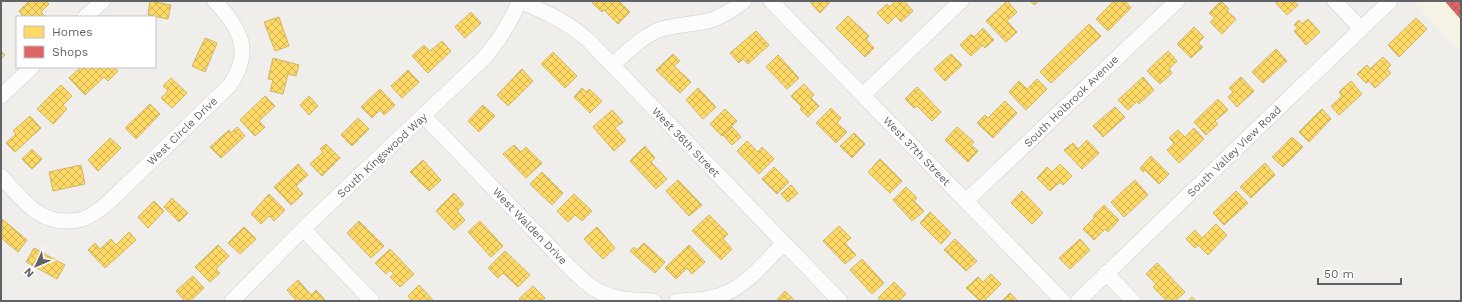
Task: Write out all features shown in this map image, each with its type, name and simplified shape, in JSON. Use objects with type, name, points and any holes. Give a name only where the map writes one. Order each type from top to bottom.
[{"type":"street","points":[[87,16],[102,1]]},
{"type":"street","name":"West Circle Drive","points":[[1,176],[30,208],[44,217],[54,220],[75,221],[85,218],[99,210],[229,86],[237,76],[241,63],[241,41],[236,26],[215,1]]},
{"type":"street","name":"West 36th Street","points":[[520,1],[562,20],[577,30],[840,301]]},
{"type":"street","name":"South Kingswood Way","points":[[232,301],[303,229],[424,116],[494,48],[504,33],[520,1]]},
{"type":"street","points":[[612,65],[658,30],[684,23],[711,20],[733,9],[744,1]]},
{"type":"street","name":"West 37th Street","points":[[771,1],[1063,301]]},
{"type":"street","points":[[863,95],[961,1]]},
{"type":"street","name":"South Holbrook Avenue","points":[[966,201],[1177,1]]},
{"type":"street","points":[[1334,1],[1361,29]]},
{"type":"street","name":"South Valley View Road","points":[[1078,301],[1390,1]]},
{"type":"street","points":[[1,96],[31,68]]},
{"type":"street","name":"West Walden Drive","points":[[424,116],[568,266],[589,285],[600,293],[614,297],[631,300],[654,301]]},
{"type":"street","points":[[303,229],[372,301]]},
{"type":"street","points":[[678,301],[702,300],[727,293],[749,278],[784,243]]},
{"type":"street","points":[[1106,274],[1133,301]]},
{"type":"shaded area","points":[[1413,1],[1461,1],[1461,51],[1459,50]]},
{"type":"building: Homes","points":[[29,1],[46,1],[49,4],[41,12],[44,16],[23,16],[19,11]]},
{"type":"building: Homes","points":[[150,1],[171,5],[168,19],[148,15]]},
{"type":"building: Homes","points":[[594,1],[619,1],[630,12],[618,24],[604,10],[602,12],[592,3]]},
{"type":"building: Homes","points":[[809,1],[831,1],[820,13]]},
{"type":"building: Homes","points":[[895,1],[904,1],[913,11],[901,22],[896,16],[888,24],[877,13],[887,4],[890,7]]},
{"type":"building: Homes","points":[[1007,1],[1017,12],[1007,21],[1017,32],[1006,42],[986,21]]},
{"type":"building: Homes","points":[[1030,1],[1039,1],[1034,5]]},
{"type":"building: Homes","points":[[1114,1],[1125,1],[1131,8],[1108,31],[1096,19]]},
{"type":"building: Homes","points":[[1221,1],[1229,9],[1227,11],[1236,19],[1222,34],[1210,22],[1215,18],[1209,13]]},
{"type":"building: Homes","points":[[1274,1],[1294,1],[1298,5],[1287,15]]},
{"type":"building: Homes","points":[[471,12],[481,23],[465,38],[455,27]]},
{"type":"building: Homes","points":[[848,16],[869,36],[866,39],[874,48],[865,57],[836,28]]},
{"type":"building: Homes","points":[[279,17],[289,46],[275,51],[264,22]]},
{"type":"building: Homes","points":[[1416,18],[1427,29],[1399,57],[1388,45]]},
{"type":"building: Homes","points":[[1308,19],[1320,32],[1306,45],[1294,31],[1298,28],[1294,25],[1299,20],[1302,24]]},
{"type":"building: Homes","points":[[1089,24],[1101,36],[1051,83],[1040,72]]},
{"type":"building: Homes","points":[[1194,27],[1204,37],[1198,43],[1203,47],[1191,58],[1177,44]]},
{"type":"building: Homes","points":[[983,28],[994,40],[985,48],[983,45],[971,56],[960,45],[971,34],[974,37]]},
{"type":"building: Homes","points":[[756,31],[769,45],[748,64],[743,59],[739,63],[730,53]]},
{"type":"building: Homes","points":[[205,38],[217,43],[205,72],[192,66]]},
{"type":"building: Homes","points":[[442,41],[451,51],[428,73],[412,56],[424,45],[430,51]]},
{"type":"building: Homes","points":[[1276,49],[1287,61],[1263,83],[1252,72]]},
{"type":"building: Homes","points":[[1,51],[5,55],[1,59]]},
{"type":"building: Homes","points":[[1168,51],[1177,61],[1169,69],[1172,73],[1160,84],[1147,71]]},
{"type":"building: Homes","points":[[553,52],[577,76],[565,88],[541,64]]},
{"type":"building: Homes","points":[[673,54],[680,61],[674,66],[691,82],[680,93],[656,70]]},
{"type":"building: Homes","points":[[951,54],[962,65],[945,81],[934,69]]},
{"type":"building: Homes","points":[[778,55],[799,78],[787,89],[766,67]]},
{"type":"building: Homes","points":[[1383,57],[1391,65],[1387,69],[1391,73],[1375,88],[1369,81],[1366,83],[1357,74],[1367,65],[1370,69]]},
{"type":"building: Homes","points":[[273,58],[299,65],[296,76],[288,74],[283,94],[270,91],[273,80],[268,79]]},
{"type":"building: Homes","points":[[80,68],[115,68],[118,71],[108,81],[104,77],[85,95],[69,78]]},
{"type":"building: Homes","points":[[522,69],[533,81],[508,106],[497,95]]},
{"type":"building: Homes","points":[[408,70],[419,82],[402,98],[391,86]]},
{"type":"building: Homes","points":[[1143,77],[1154,90],[1139,104],[1137,101],[1128,110],[1118,100]]},
{"type":"building: Homes","points":[[1241,77],[1254,91],[1237,107],[1228,97],[1233,92],[1229,88]]},
{"type":"building: Homes","points":[[171,78],[187,93],[172,108],[161,98],[168,91],[163,86]]},
{"type":"building: Homes","points":[[1037,79],[1047,89],[1026,110],[1009,92],[1019,81],[1027,89]]},
{"type":"building: Homes","points":[[1351,81],[1362,94],[1339,115],[1331,106],[1342,96],[1339,92]]},
{"type":"building: Homes","points":[[804,84],[814,95],[811,98],[819,106],[808,117],[800,109],[802,107],[791,96]]},
{"type":"building: Homes","points":[[61,85],[72,96],[63,105],[67,109],[53,124],[37,109]]},
{"type":"building: Homes","points":[[917,87],[941,112],[932,121],[917,106],[914,108],[905,99]]},
{"type":"building: Homes","points":[[582,88],[586,92],[589,89],[602,101],[590,113],[574,97]]},
{"type":"building: Homes","points":[[698,88],[716,107],[703,119],[686,100]]},
{"type":"building: Homes","points":[[380,89],[395,105],[384,115],[380,110],[372,118],[361,107]]},
{"type":"building: Homes","points":[[265,96],[275,106],[259,121],[265,127],[255,136],[240,120]]},
{"type":"building: Homes","points":[[309,96],[318,106],[309,115],[300,105]]},
{"type":"building: Homes","points":[[1218,99],[1228,110],[1215,121],[1218,124],[1206,135],[1194,122]]},
{"type":"building: Homes","points":[[1005,101],[1017,113],[993,138],[977,123],[985,115],[988,118]]},
{"type":"building: Homes","points":[[150,104],[160,114],[136,139],[125,128]]},
{"type":"building: Homes","points":[[483,105],[495,116],[479,132],[468,121]]},
{"type":"building: Homes","points":[[1115,107],[1125,117],[1103,137],[1093,126]]},
{"type":"building: Homes","points":[[831,108],[841,118],[837,123],[847,132],[836,143],[816,123]]},
{"type":"building: Homes","points":[[725,109],[737,121],[722,136],[710,124]]},
{"type":"building: Homes","points":[[1322,109],[1331,119],[1309,142],[1299,132]]},
{"type":"building: Homes","points":[[612,110],[623,122],[615,128],[626,140],[614,151],[593,127]]},
{"type":"building: Homes","points":[[30,116],[41,128],[15,152],[6,143],[16,134],[13,131]]},
{"type":"building: Homes","points":[[358,118],[369,129],[352,146],[341,135]]},
{"type":"building: Homes","points":[[237,127],[245,136],[221,158],[210,147],[229,130],[231,133]]},
{"type":"building: Homes","points":[[732,127],[741,137],[732,145],[723,135]]},
{"type":"building: Homes","points":[[957,127],[974,142],[971,145],[978,151],[968,162],[945,140]]},
{"type":"building: Homes","points":[[1194,128],[1204,139],[1179,163],[1167,150],[1174,143],[1169,138],[1178,130],[1185,137]]},
{"type":"building: Homes","points":[[854,133],[865,144],[852,158],[840,146]]},
{"type":"building: Homes","points":[[1292,137],[1303,147],[1283,167],[1272,157]]},
{"type":"building: Homes","points":[[110,138],[121,148],[98,171],[88,160]]},
{"type":"building: Homes","points":[[1087,140],[1099,153],[1082,169],[1064,150],[1073,143],[1078,149]]},
{"type":"building: Homes","points":[[747,141],[758,152],[762,147],[774,159],[759,174],[737,151]]},
{"type":"building: Homes","points":[[326,144],[340,158],[322,176],[310,164],[323,152],[320,149]]},
{"type":"building: Homes","points":[[514,145],[521,152],[526,147],[542,163],[526,178],[503,154]]},
{"type":"building: Homes","points":[[645,146],[655,158],[651,162],[667,179],[656,189],[630,161]]},
{"type":"building: Homes","points":[[32,149],[42,159],[32,169],[22,159]]},
{"type":"building: Homes","points":[[1151,156],[1169,174],[1159,184],[1145,170],[1143,172],[1140,168]]},
{"type":"building: Homes","points":[[880,159],[902,181],[890,193],[868,172]]},
{"type":"building: Homes","points":[[423,160],[441,180],[429,191],[410,172]]},
{"type":"building: Homes","points":[[1265,163],[1275,175],[1251,198],[1240,187]]},
{"type":"building: Homes","points":[[298,164],[308,175],[296,186],[303,194],[291,205],[274,187]]},
{"type":"building: Homes","points":[[1060,164],[1072,176],[1063,185],[1060,182],[1050,191],[1037,178],[1047,167],[1052,172]]},
{"type":"building: Homes","points":[[81,165],[85,184],[53,191],[49,172]]},
{"type":"building: Homes","points":[[774,167],[789,182],[777,194],[762,179]]},
{"type":"building: Homes","points":[[542,172],[563,193],[552,205],[530,184]]},
{"type":"building: Homes","points":[[678,180],[702,205],[689,216],[666,191]]},
{"type":"building: Homes","points":[[1135,180],[1148,195],[1124,217],[1111,202]]},
{"type":"building: Homes","points":[[791,185],[798,193],[788,202],[781,194]]},
{"type":"building: Homes","points":[[906,187],[917,198],[914,201],[924,211],[912,221],[893,200]]},
{"type":"building: Homes","points":[[1022,191],[1043,213],[1032,224],[1011,203]]},
{"type":"building: Homes","points":[[1236,191],[1248,203],[1224,225],[1213,213]]},
{"type":"building: Homes","points":[[454,193],[464,204],[457,211],[465,220],[454,230],[436,211]]},
{"type":"building: Homes","points":[[269,194],[285,210],[274,221],[269,216],[261,224],[251,214]]},
{"type":"building: Homes","points":[[574,194],[592,211],[582,221],[575,215],[568,222],[557,211]]},
{"type":"building: Homes","points":[[172,198],[188,213],[179,222],[164,207]]},
{"type":"building: Homes","points":[[154,201],[164,211],[148,228],[138,217]]},
{"type":"building: Homes","points":[[1104,205],[1119,220],[1108,232],[1105,229],[1094,240],[1083,229]]},
{"type":"building: Homes","points":[[930,212],[951,233],[941,244],[920,223]]},
{"type":"building: Homes","points":[[709,215],[728,234],[723,239],[732,249],[721,260],[692,231]]},
{"type":"building: Homes","points":[[2,219],[27,240],[18,252],[1,238]]},
{"type":"building: Homes","points":[[359,221],[384,246],[371,258],[347,233]]},
{"type":"building: Homes","points":[[480,221],[503,246],[491,257],[468,232]]},
{"type":"building: Homes","points":[[1216,224],[1227,235],[1208,255],[1198,245],[1195,248],[1186,239],[1195,230],[1202,238]]},
{"type":"building: Homes","points":[[839,226],[851,238],[845,243],[856,255],[845,264],[823,241]]},
{"type":"building: Homes","points":[[244,227],[256,239],[240,254],[228,243]]},
{"type":"building: Homes","points":[[597,227],[615,248],[603,259],[584,239]]},
{"type":"building: Homes","points":[[129,232],[136,240],[105,268],[88,250],[95,243],[100,249],[111,239],[116,245]]},
{"type":"building: Homes","points":[[955,239],[977,261],[966,271],[944,250]]},
{"type":"building: Homes","points":[[1080,239],[1090,250],[1070,269],[1059,258]]},
{"type":"building: Homes","points":[[644,243],[665,262],[655,273],[630,251],[634,247],[637,250]]},
{"type":"building: Homes","points":[[218,245],[229,256],[216,269],[220,273],[210,282],[195,267]]},
{"type":"building: Homes","points":[[689,245],[705,262],[692,274],[687,268],[676,279],[665,268]]},
{"type":"building: Homes","points":[[34,248],[65,265],[57,279],[26,262]]},
{"type":"building: Homes","points":[[390,249],[414,274],[400,287],[390,277],[394,274],[390,270],[386,274],[375,263]]},
{"type":"building: Homes","points":[[505,251],[530,275],[518,287],[503,273],[498,278],[488,268]]},
{"type":"building: Homes","points":[[862,259],[884,283],[872,294],[850,270]]},
{"type":"building: Homes","points":[[1157,263],[1185,292],[1175,301],[1167,301],[1153,287],[1156,284],[1146,274]]},
{"type":"building: Homes","points":[[991,274],[1001,284],[984,301],[980,301],[966,288],[978,277],[983,282]]},
{"type":"building: Homes","points":[[193,276],[204,288],[190,301],[185,301],[176,291]]},
{"type":"building: Homes","points":[[298,280],[311,295],[316,290],[326,301],[297,301],[287,290]]},
{"type":"building: Homes","points":[[894,282],[906,294],[900,300],[901,301],[881,301],[878,298]]},
{"type":"building: Homes","points":[[419,285],[434,301],[412,301],[408,296]]},
{"type":"building: Homes","points":[[533,286],[545,298],[543,300],[544,301],[522,301],[519,299]]},
{"type":"building: Homes","points":[[785,291],[795,301],[776,301]]},
{"type":"building: Homes","points":[[1010,293],[1018,301],[1002,301]]},
{"type":"building: Homes","points":[[1192,297],[1196,301],[1188,301]]},
{"type":"building: Shops","points":[[1445,1],[1461,1],[1461,19]]}]
